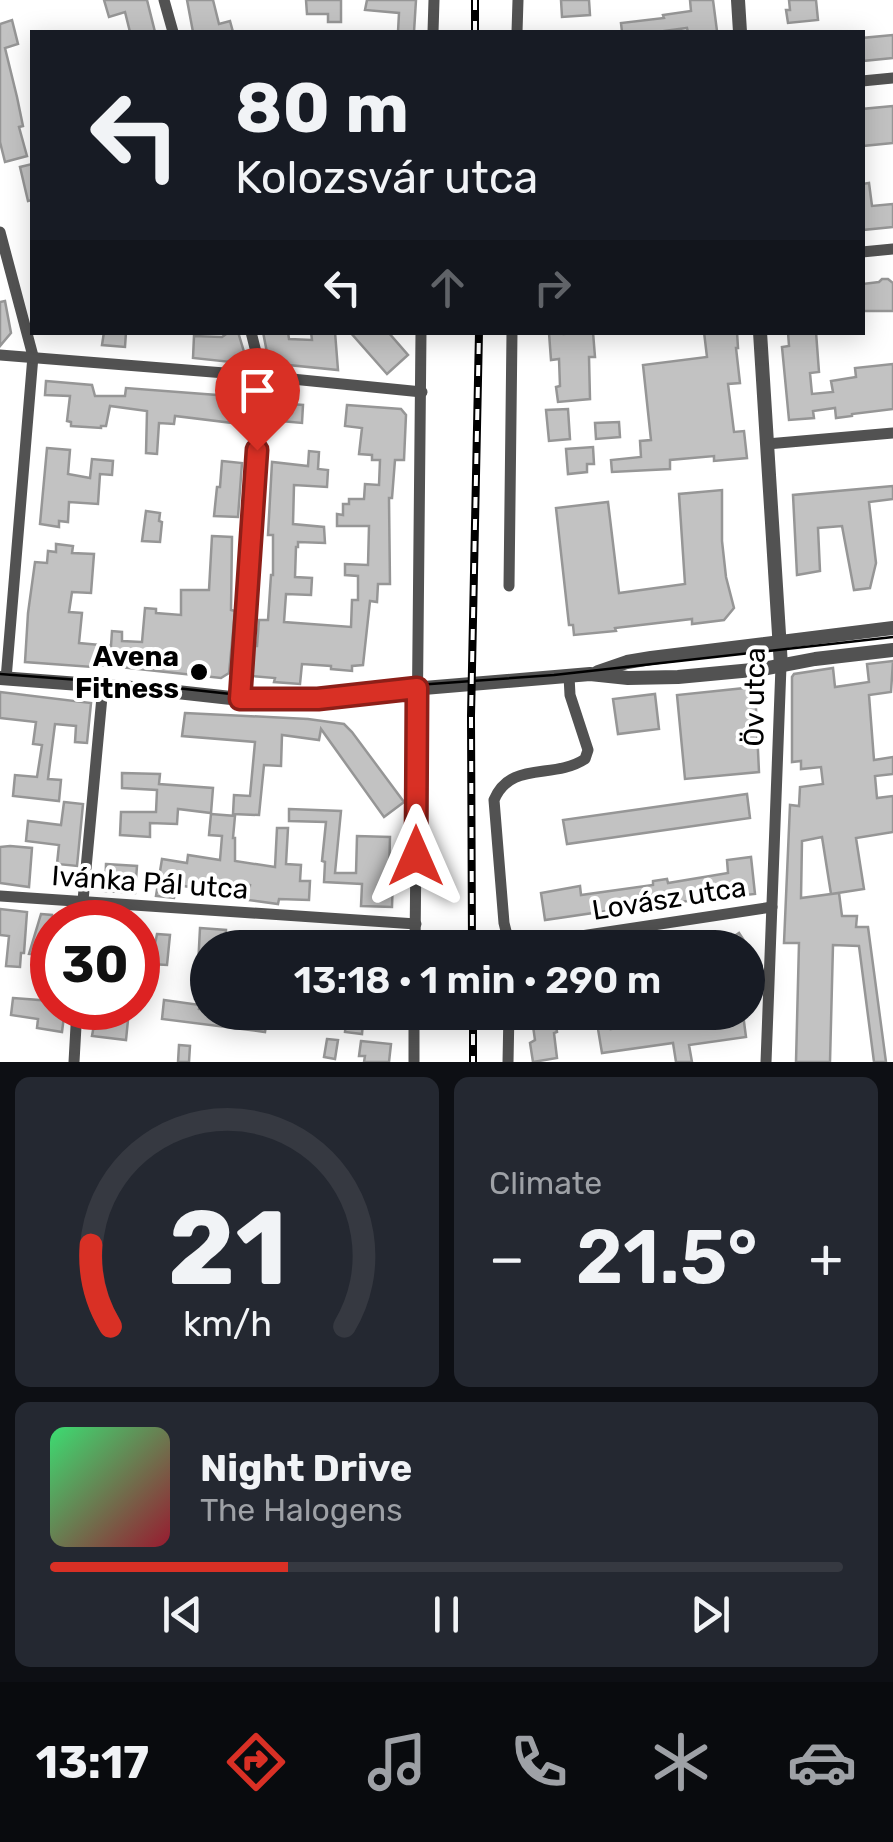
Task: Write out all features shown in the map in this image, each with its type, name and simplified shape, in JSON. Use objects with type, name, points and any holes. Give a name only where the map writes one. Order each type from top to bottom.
[{"type":"street","points":[[164,0],[172,30]]},
{"type":"street","points":[[433,30],[434,0]]},
{"type":"street","points":[[517,30],[518,0]]},
{"type":"street","points":[[738,0],[740,30]]},
{"type":"street","points":[[865,81],[893,78]]},
{"type":"street","points":[[0,232],[33,356],[3,679],[240,699],[318,699],[590,674],[654,678],[893,650]]},
{"type":"street","points":[[865,252],[893,249]]},
{"type":"street","points":[[240,699],[262,376],[252,335]]},
{"type":"street","points":[[416,930],[422,335]]},
{"type":"street","points":[[509,586],[512,335]]},
{"type":"street","name":"Öv utca","points":[[760,335],[781,666],[766,1062]]},
{"type":"street","points":[[0,355],[422,392]]},
{"type":"street","points":[[767,444],[893,433]]},
{"type":"street","points":[[590,674],[651,658],[893,628]]},
{"type":"street","points":[[506,930],[494,800],[500,787],[511,778],[573,767],[585,759],[588,750],[570,695],[569,676]]},
{"type":"street","points":[[82,900],[102,688]]},
{"type":"street","name":"Ivánka Pál utca","points":[[0,896],[47,900]]},
{"type":"street","name":"Lovász utca","points":[[624,930],[772,907]]},
{"type":"street","name":"Ivánka Pál utca","points":[[160,908],[416,924]]},
{"type":"street","points":[[74,1062],[76,1030]]},
{"type":"street","points":[[414,1030],[414,1062]]},
{"type":"street","points":[[508,1062],[509,1030]]},
{"type":"building","points":[[104,0],[147,0],[154,30],[130,30],[125,12],[109,17]]},
{"type":"building","points":[[187,0],[213,0],[219,24],[230,21],[232,30],[193,30]]},
{"type":"building","points":[[306,0],[341,0],[341,22],[328,22],[328,14],[307,14]]},
{"type":"building","points":[[367,0],[416,0],[414,30],[398,30],[399,13],[365,10]]},
{"type":"building","points":[[561,0],[589,0],[590,15],[562,17]]},
{"type":"building","points":[[690,0],[713,0],[717,30],[622,30],[621,23],[691,11]]},
{"type":"building","points":[[789,0],[816,0],[818,20],[788,23]]},
{"type":"building","points":[[12,20],[18,44],[5,48],[27,156],[5,162],[0,142],[0,24]]},
{"type":"building","points":[[893,35],[893,58],[865,61],[865,38]]},
{"type":"building","points":[[893,106],[893,143],[865,146],[865,109]]},
{"type":"building","points":[[30,164],[30,200],[28,201],[20,167]]},
{"type":"building","points":[[869,183],[872,206],[893,204],[893,227],[865,230],[865,184]]},
{"type":"building","points":[[888,279],[893,283],[893,311],[865,311],[865,284]]},
{"type":"building","points":[[5,301],[11,333],[0,346],[0,302]]},
{"type":"building","points":[[104,335],[126,335],[125,347],[102,345]]},
{"type":"building","points":[[239,335],[245,355],[240,363],[193,358],[194,336]]},
{"type":"building","points":[[264,335],[312,340],[311,335],[335,335],[338,370],[269,363]]},
{"type":"building","points":[[353,335],[391,335],[408,355],[387,374]]},
{"type":"building","points":[[549,335],[593,335],[595,357],[589,357],[590,399],[558,402],[559,359],[551,360]]},
{"type":"building","points":[[704,335],[737,335],[740,383],[728,384],[734,432],[744,431],[747,458],[670,460],[670,469],[612,472],[611,460],[641,457],[640,441],[651,440],[643,365],[707,357]]},
{"type":"building","points":[[788,335],[816,335],[819,372],[810,373],[812,394],[833,392],[831,381],[856,377],[855,368],[893,364],[893,409],[836,418],[835,408],[813,411],[814,418],[789,420],[782,347],[789,346]]},
{"type":"building","points":[[46,381],[92,385],[95,396],[125,396],[126,388],[243,397],[241,424],[175,416],[174,424],[159,423],[157,454],[146,453],[147,411],[110,406],[106,426],[71,426],[67,421],[70,396],[45,395]]},
{"type":"building","points":[[275,403],[303,405],[302,423],[270,420]]},
{"type":"building","points":[[347,405],[401,409],[406,415],[404,460],[395,460],[389,498],[390,584],[378,584],[377,602],[370,601],[363,665],[352,666],[352,671],[302,664],[300,684],[252,676],[253,646],[257,646],[259,620],[268,620],[273,575],[273,535],[268,535],[272,462],[308,466],[309,451],[319,452],[318,469],[328,470],[327,487],[294,485],[293,524],[324,527],[325,543],[298,542],[295,577],[312,578],[311,595],[286,594],[284,622],[351,627],[352,600],[358,600],[358,576],[345,575],[345,564],[368,565],[369,526],[337,526],[337,514],[343,515],[343,504],[349,504],[349,499],[364,499],[365,484],[379,485],[380,460],[359,454],[362,428],[345,426]]},
{"type":"building","points":[[568,409],[570,439],[549,441],[546,410]]},
{"type":"building","points":[[619,422],[620,437],[596,439],[595,423]]},
{"type":"building","points":[[593,447],[594,464],[587,464],[587,472],[568,474],[566,449]]},
{"type":"building","points":[[47,448],[70,450],[68,474],[90,478],[92,459],[113,461],[112,475],[100,474],[98,504],[69,502],[68,522],[59,521],[59,527],[40,524]]},
{"type":"building","points":[[222,461],[242,463],[238,517],[214,516]]},
{"type":"building","points":[[893,486],[893,499],[869,502],[876,563],[870,588],[854,590],[842,526],[818,528],[820,571],[797,575],[793,495]]},
{"type":"building","points":[[722,490],[722,541],[734,608],[724,620],[692,624],[692,619],[574,635],[573,625],[569,625],[556,508],[608,502],[619,593],[685,584],[679,494]]},
{"type":"building","points":[[146,511],[160,513],[160,542],[142,541]]},
{"type":"building","points":[[212,536],[232,537],[231,610],[235,611],[229,673],[221,678],[92,664],[25,662],[35,562],[47,563],[48,551],[56,552],[56,544],[73,546],[72,553],[94,554],[91,593],[72,592],[69,612],[82,613],[79,643],[111,646],[112,631],[122,632],[122,641],[142,642],[145,608],[181,615],[181,590],[209,590]]},
{"type":"building","points":[[893,661],[891,692],[869,695],[874,760],[893,757],[893,774],[875,776],[877,798],[893,796],[893,832],[856,838],[864,889],[831,894],[822,837],[802,841],[801,898],[839,893],[842,916],[857,916],[856,927],[868,927],[886,1062],[874,1062],[859,946],[833,945],[830,1062],[796,1062],[799,943],[784,943],[790,805],[799,806],[800,787],[823,784],[821,767],[801,769],[801,761],[792,762],[792,677],[833,668],[835,687],[869,682],[867,664]]},
{"type":"building","points":[[755,687],[759,772],[685,779],[677,695]]},
{"type":"building","points":[[0,692],[91,703],[87,743],[75,742],[76,726],[55,724],[48,779],[61,780],[59,801],[13,796],[15,775],[37,777],[42,745],[33,744],[36,722],[0,718]]},
{"type":"building","points":[[655,694],[659,729],[618,734],[613,699]]},
{"type":"building","points":[[185,713],[344,724],[404,802],[384,817],[321,729],[319,740],[282,735],[281,766],[264,765],[259,815],[233,814],[234,795],[250,796],[255,742],[182,736]]},
{"type":"building","points":[[122,773],[160,774],[159,784],[213,788],[211,813],[178,809],[177,824],[150,823],[150,837],[120,835],[121,812],[156,812],[157,790],[122,788]]},
{"type":"building","points":[[747,794],[750,818],[567,844],[563,820]]},
{"type":"building","points":[[64,802],[83,804],[77,866],[57,864],[59,845],[26,841],[28,821],[61,825]]},
{"type":"building","points":[[289,809],[341,811],[335,873],[356,873],[357,836],[390,837],[392,907],[361,906],[362,884],[324,882],[326,822],[289,821]]},
{"type":"building","points":[[211,814],[235,816],[235,861],[275,867],[277,828],[288,828],[286,864],[301,865],[300,881],[310,881],[309,900],[279,899],[278,904],[248,900],[250,885],[212,881],[211,890],[176,885],[174,898],[156,896],[162,859],[187,863],[188,855],[220,860],[222,836],[209,835]]},
{"type":"building","points":[[0,847],[32,848],[29,887],[0,883]]},
{"type":"building","points":[[751,857],[755,894],[545,920],[541,893],[580,886],[581,895],[653,885],[653,881],[667,879],[668,883],[728,873],[727,860]]},
{"type":"building","points":[[106,864],[137,866],[135,893],[105,891]]},
{"type":"building","points":[[0,909],[27,912],[20,967],[6,966],[9,936],[0,935]]},
{"type":"building","points":[[160,934],[170,935],[167,965],[160,965]]},
{"type":"building","points":[[13,998],[30,999],[30,1018],[11,1015]]},
{"type":"building","points":[[164,1000],[190,1004],[190,1023],[162,1019]]},
{"type":"building","points":[[93,1030],[127,1030],[126,1040],[92,1036]]},
{"type":"building","points":[[534,1030],[557,1030],[557,1058],[533,1062],[530,1043],[535,1040]]},
{"type":"building","points":[[598,1030],[745,1030],[746,1037],[689,1045],[692,1062],[676,1062],[673,1043],[602,1053]]},
{"type":"building","points":[[327,1039],[338,1040],[335,1059],[324,1057]]},
{"type":"building","points":[[361,1041],[391,1044],[389,1062],[364,1062],[365,1056],[359,1056]]},
{"type":"building","points":[[179,1045],[190,1046],[189,1062],[178,1062]]},
{"type":"tram line","points":[[0,674],[240,695],[316,696],[554,675],[893,637]]},
{"type":"railway","points":[[475,0],[475,30]]},
{"type":"railway","points":[[472,930],[471,716],[479,335]]},
{"type":"railway","points":[[473,1030],[473,1062]]},
{"type":"place","name":"Avena Fitness","points":[[199,672]]},
{"type":"route","points":[[257,450],[240,699],[318,699],[417,688],[416,856]]}]
